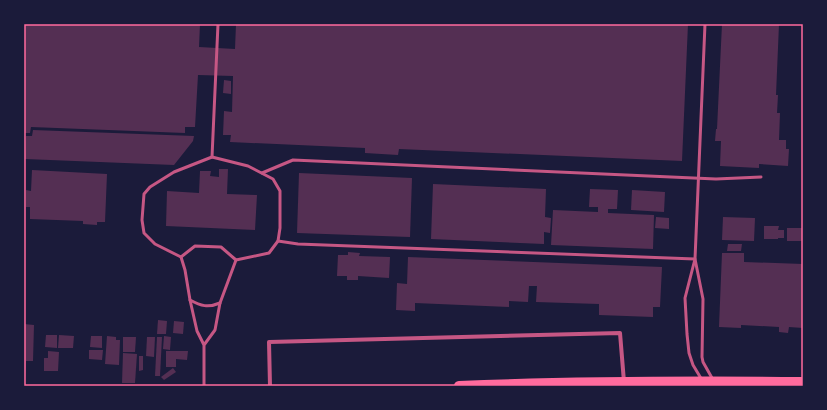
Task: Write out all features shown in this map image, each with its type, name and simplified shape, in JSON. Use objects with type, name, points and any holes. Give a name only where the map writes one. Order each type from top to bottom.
[{"type":"main road","points":[[459,386],[803,382]]},
{"type":"street","points":[[270,386],[269,342],[620,333],[628,384]]},
{"type":"lane","points":[[212,157],[218,24]]},
{"type":"lane","points":[[703,382],[693,365],[689,353],[686,298],[695,259],[705,24]]},
{"type":"lane","points":[[204,386],[204,345],[197,331],[181,257],[155,244],[144,233],[142,220],[144,194],[150,187],[174,172],[212,157],[248,166],[273,179],[280,191],[280,228],[278,241],[269,253],[236,260]]},
{"type":"lane","points":[[262,173],[293,160],[716,179],[761,177]]},
{"type":"lane","points":[[278,241],[306,244],[695,259]]},
{"type":"lane","points":[[181,257],[195,246],[221,247],[236,260]]},
{"type":"lane","points":[[695,259],[703,299],[702,357],[703,362],[714,382]]},
{"type":"lane","points":[[204,345],[215,330],[220,303],[236,260]]},
{"type":"lane","points":[[190,300],[200,306],[212,306],[220,303]]},
{"type":"building","points":[[24,24],[200,24],[199,47],[235,49],[236,24],[688,24],[682,161],[399,149],[398,155],[365,153],[365,148],[230,142],[231,135],[223,135],[224,111],[232,112],[233,76],[198,75],[195,127],[185,127],[185,133],[31,127],[30,133],[24,133]]},
{"type":"building","points":[[722,24],[779,24],[776,95],[778,95],[777,113],[780,113],[779,140],[786,140],[786,149],[789,149],[788,166],[759,164],[759,168],[720,166],[721,141],[715,141],[717,129]]},
{"type":"building","points":[[224,80],[231,81],[231,94],[223,93]]},
{"type":"building","points":[[33,130],[194,136],[193,141],[174,165],[25,159],[26,136],[32,136]]},
{"type":"building","points":[[219,169],[228,169],[227,194],[257,195],[255,230],[166,226],[167,191],[199,193],[200,171],[211,171],[210,176],[219,177]]},
{"type":"building","points":[[32,170],[107,174],[105,222],[97,222],[97,225],[83,224],[83,221],[30,219],[30,207],[26,207],[26,190],[31,191]]},
{"type":"building","points":[[299,173],[412,178],[410,237],[297,233]]},
{"type":"building","points":[[433,184],[546,189],[545,217],[551,218],[550,233],[544,232],[544,244],[431,239]]},
{"type":"building","points":[[590,189],[618,190],[617,209],[608,209],[608,213],[654,215],[653,249],[551,245],[553,210],[598,212],[598,207],[589,207]]},
{"type":"building","points":[[632,190],[665,192],[664,212],[631,210]]},
{"type":"building","points":[[656,217],[669,218],[669,229],[655,228]]},
{"type":"building","points":[[723,217],[755,218],[754,241],[722,240]]},
{"type":"building","points":[[764,226],[779,226],[778,230],[784,230],[784,238],[764,239]]},
{"type":"building","points":[[787,228],[803,228],[803,241],[787,241]]},
{"type":"building","points":[[728,244],[742,244],[741,251],[727,251]]},
{"type":"building","points":[[348,252],[360,253],[359,256],[390,257],[389,278],[358,276],[358,280],[347,280],[347,276],[337,276],[338,255],[348,255]]},
{"type":"building","points":[[722,253],[744,253],[744,262],[803,264],[803,328],[789,327],[788,333],[779,332],[779,327],[741,325],[741,328],[719,327]]},
{"type":"building","points":[[408,257],[662,267],[660,307],[653,307],[653,317],[599,315],[599,304],[536,302],[537,286],[529,286],[528,302],[509,301],[509,307],[415,303],[415,311],[396,310],[397,283],[407,284]]},
{"type":"building","points":[[158,320],[167,321],[166,334],[157,334]]},
{"type":"building","points":[[174,321],[184,322],[183,334],[173,333]]},
{"type":"building","points":[[24,324],[34,325],[33,361],[26,361],[25,377],[24,377]]},
{"type":"building","points":[[46,335],[57,335],[57,348],[45,347]]},
{"type":"building","points":[[59,335],[74,336],[73,348],[58,348]]},
{"type":"building","points":[[91,336],[102,336],[102,348],[90,347]]},
{"type":"building","points":[[107,336],[116,337],[116,340],[120,340],[119,365],[105,364]]},
{"type":"building","points":[[164,336],[171,337],[170,350],[163,349]]},
{"type":"building","points":[[123,337],[136,337],[135,352],[123,352]]},
{"type":"building","points":[[147,337],[155,337],[154,357],[146,356]]},
{"type":"building","points":[[157,337],[162,337],[160,376],[155,376]]},
{"type":"building","points":[[89,350],[103,350],[102,360],[89,359]]},
{"type":"building","points":[[48,351],[59,352],[58,371],[44,371],[44,358],[48,358]]},
{"type":"building","points":[[166,351],[188,351],[187,360],[176,359],[176,367],[166,367]]},
{"type":"building","points":[[123,353],[137,354],[135,383],[122,383]]},
{"type":"building","points":[[139,356],[143,356],[143,370],[139,371]]},
{"type":"building","points":[[173,368],[176,372],[164,380],[161,377]]}]
